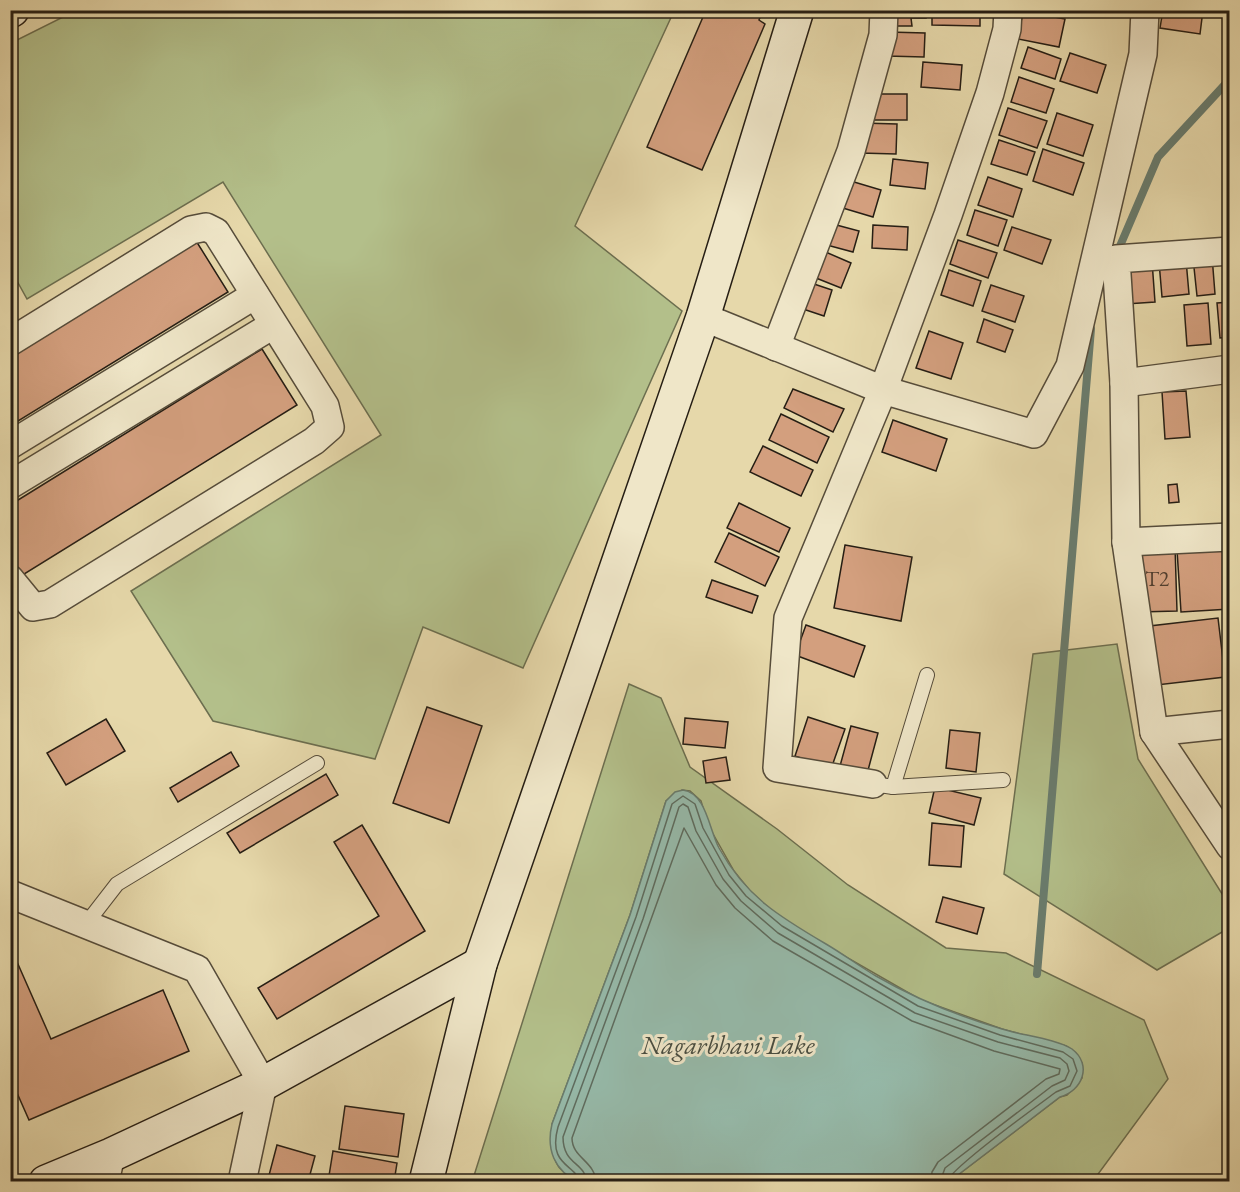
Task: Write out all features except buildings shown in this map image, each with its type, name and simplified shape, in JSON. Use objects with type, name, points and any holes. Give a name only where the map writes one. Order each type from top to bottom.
[{"type":"street","points":[[426,1182],[480,964],[703,317],[797,10]]},
{"type":"street","points":[[776,348],[851,151],[883,35],[884,10]]},
{"type":"street","points":[[883,786],[777,768],[788,618],[883,390],[948,215],[990,93],[1007,29],[1008,10]]},
{"type":"street","points":[[703,317],[883,390],[1034,434],[1070,366],[1143,54],[1145,10]]},
{"type":"street","points":[[10,342],[191,230],[206,227],[216,232],[324,406],[330,427],[314,441],[50,604],[33,607],[10,579]]},
{"type":"street","points":[[1230,251],[1116,260],[1124,383],[1125,542],[1154,732],[1230,846]]},
{"type":"street","points":[[10,445],[255,296]]},
{"type":"street","points":[[10,485],[273,325]]},
{"type":"street","points":[[1124,383],[1230,369]]},
{"type":"street","points":[[1125,542],[1230,537]]},
{"type":"street","points":[[1154,732],[1230,724]]},
{"type":"street","points":[[10,894],[197,969],[263,1084],[242,1182]]},
{"type":"street","points":[[46,1182],[108,1168],[480,964]]},
{"type":"lane","points":[[927,675],[883,786],[1003,780]]},
{"type":"lane","points":[[86,924],[117,884],[316,763]]},
{"type":"green space","points":[[75,11],[674,11],[575,226],[682,311],[523,668],[423,627],[375,759],[213,721],[131,591],[381,435],[223,182],[27,299],[11,270],[11,43]]},
{"type":"green space","points":[[1117,644],[1138,759],[1229,905],[1229,928],[1157,970],[1004,874],[1033,654]]},
{"type":"green space","points":[[629,684],[661,698],[690,767],[777,829],[848,885],[946,948],[1006,953],[1144,1020],[1168,1079],[1093,1181],[950,1181],[1060,1097],[1067,1095],[1082,1078],[1082,1063],[1066,1046],[1002,1029],[921,1000],[785,922],[750,891],[734,871],[708,825],[701,801],[690,791],[682,790],[666,801],[630,915],[552,1124],[553,1151],[558,1165],[562,1171],[579,1181],[472,1182]]},
{"type":"water","name":"Nagarbhavi Lake","points":[[683,790],[691,793],[702,805],[719,848],[729,865],[753,893],[779,915],[876,976],[922,999],[986,1024],[1057,1042],[1072,1049],[1082,1062],[1082,1077],[1079,1083],[1068,1094],[1060,1097],[950,1181],[579,1182],[563,1172],[551,1150],[552,1124],[630,915],[666,801],[675,792]]},
{"type":"waterway","points":[[1117,253],[1158,157],[1230,79]]},
{"type":"waterway","points":[[1037,974],[1091,329]]}]
